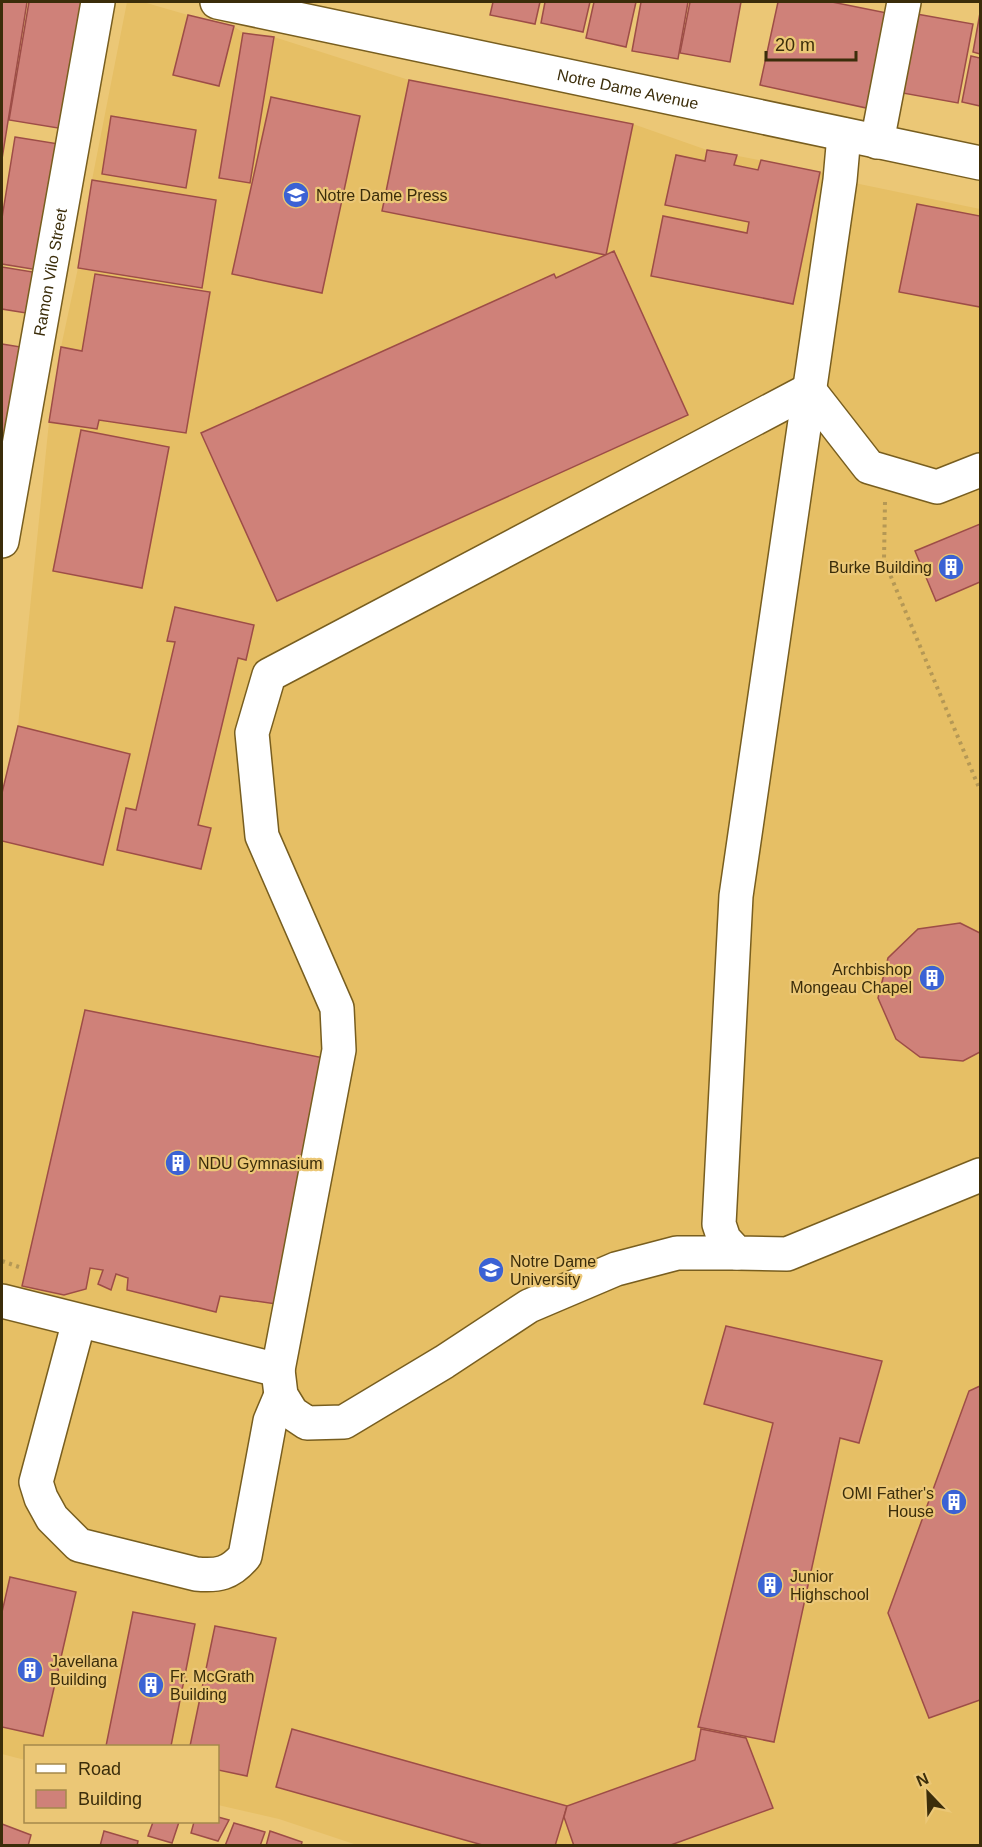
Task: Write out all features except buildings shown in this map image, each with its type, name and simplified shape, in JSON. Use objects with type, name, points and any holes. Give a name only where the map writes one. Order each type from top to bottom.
[{"type":"main road","name":"Ramon Vilo Street","points":[[2,542],[98,2]]},
{"type":"main road","name":"Notre Dame Avenue","points":[[217,2],[277,8],[981,164]]},
{"type":"main road","points":[[877,142],[904,2]]},
{"type":"main road","points":[[737,1253],[724,1239],[719,1224],[736,896],[840,180],[844,135]]},
{"type":"main road","points":[[809,390],[869,467],[937,487],[981,470]]},
{"type":"main road","points":[[79,1320],[36,1482],[41,1498],[52,1518],[79,1545],[196,1574],[215,1576],[236,1567],[245,1556],[339,1050],[337,1008],[262,836],[252,733],[268,675],[809,390]]},
{"type":"main road","points":[[279,1382],[292,1413],[307,1423],[344,1422],[444,1362],[529,1306],[616,1269],[677,1253],[787,1254],[981,1175]]},
{"type":"main road","points":[[2,1301],[79,1320],[279,1382]]},
{"type":"path","points":[[885,472],[884,560],[981,790]]},
{"type":"path","points":[[2,1261],[19,1267]]},
{"type":"shaded area","name":"Notre Dame University","points":[[127,2],[143,2],[233,26],[244,33],[274,37],[409,80],[633,124],[707,150],[820,172],[840,180],[980,209],[980,1845],[357,1845],[279,1819],[219,1805],[219,1745],[24,1745],[24,1760],[2,1754],[2,793],[18,726],[49,422],[92,180]]},
{"type":"place","name":"Notre Dame Press","points":[[296,195]]},
{"type":"place","name":"Burke Building","points":[[951,567]]},
{"type":"place","name":"Archbishop Mongeau Chapel","points":[[932,978]]},
{"type":"place","name":"NDU Gymnasium","points":[[178,1163]]},
{"type":"place","name":"Notre Dame University","points":[[491,1270]]},
{"type":"place","name":"OMI Father's House","points":[[954,1502]]},
{"type":"place","name":"Junior Highschool","points":[[770,1585]]},
{"type":"place","name":"Javellana Building","points":[[30,1670]]},
{"type":"place","name":"Fr. McGrath Building","points":[[151,1685]]}]
